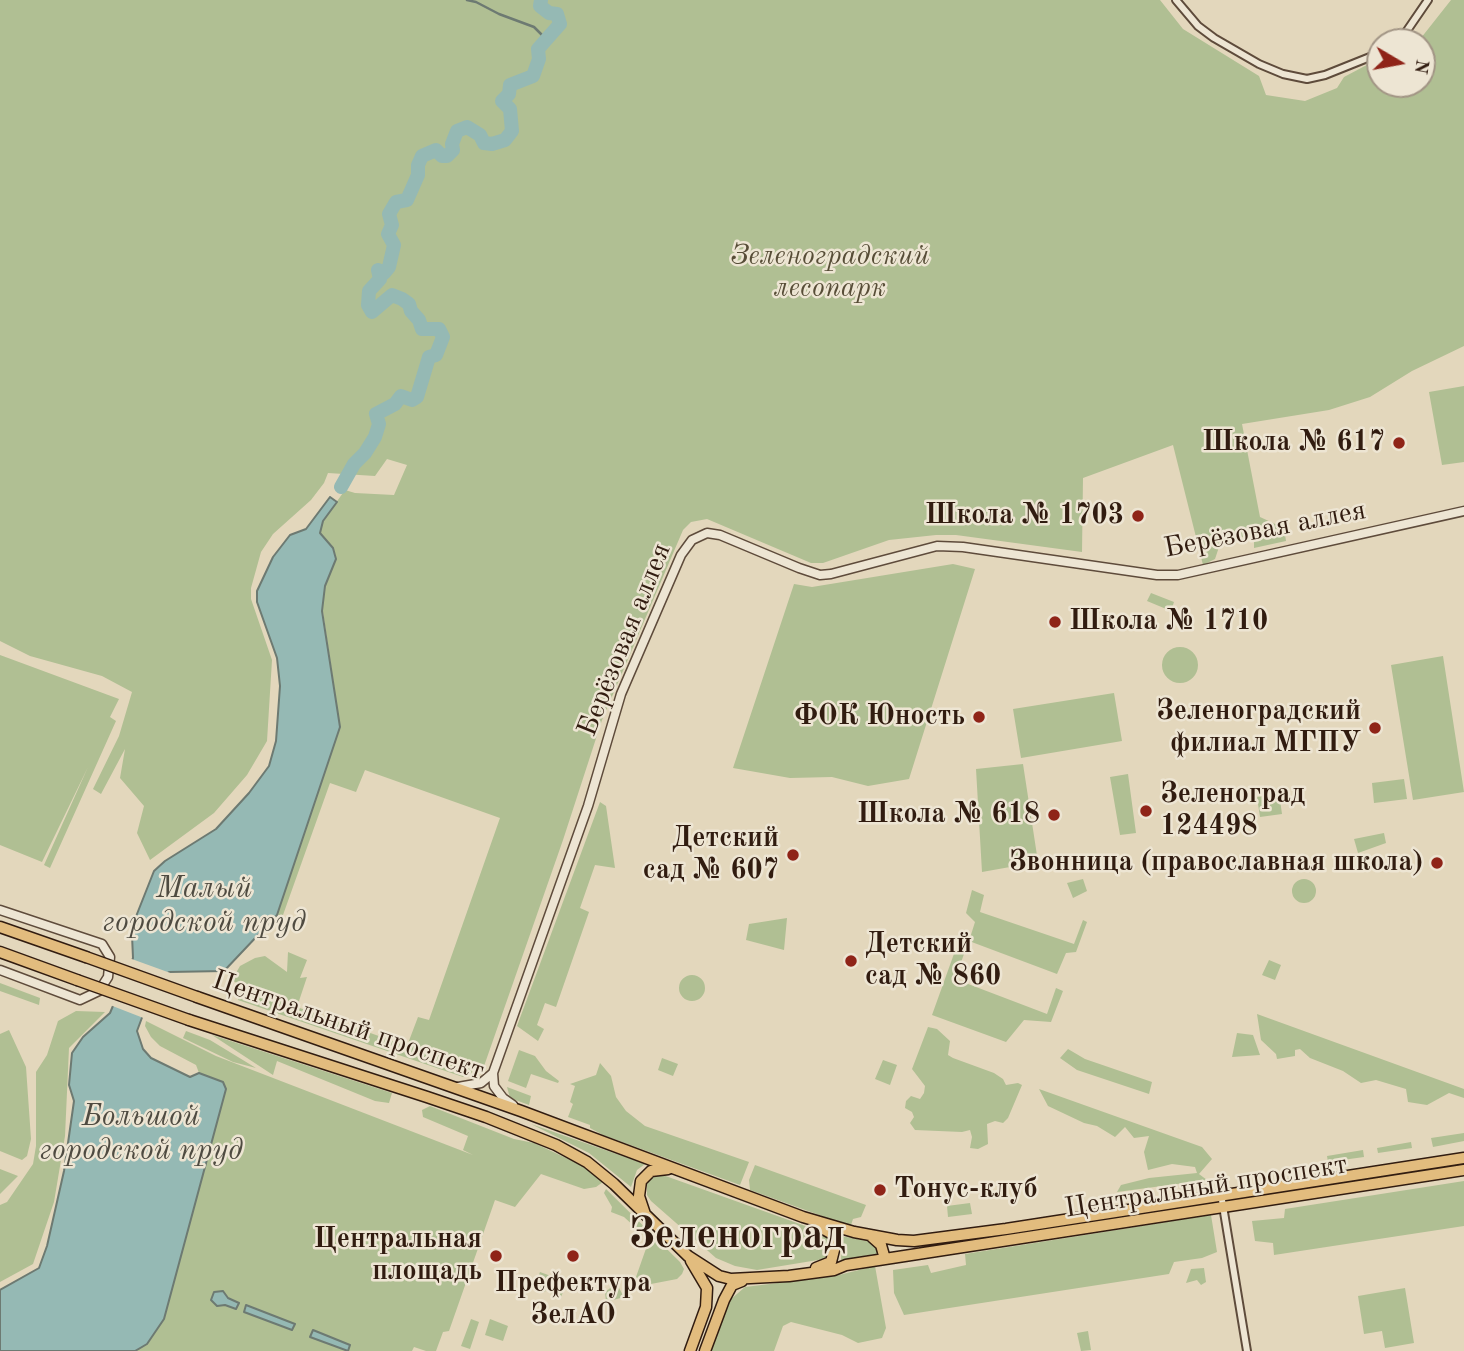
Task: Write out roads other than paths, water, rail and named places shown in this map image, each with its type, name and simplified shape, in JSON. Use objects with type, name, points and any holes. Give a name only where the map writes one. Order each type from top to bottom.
[{"type":"main road","name":"Центральный проспект","points":[[0,927],[521,1111],[803,1217],[897,1240],[914,1241],[1222,1194],[1464,1170]]},
{"type":"main road","name":"Центральный проспект","points":[[0,952],[189,1020],[448,1104],[556,1146],[596,1169],[688,1256],[719,1276],[745,1279],[789,1276],[1224,1207],[1464,1158]]},
{"type":"main road","points":[[646,1217],[639,1196],[641,1181],[651,1171],[679,1170]]},
{"type":"main road","points":[[1144,1207],[1150,1208],[1151,1213],[1146,1218]]},
{"type":"main road","name":"Центральный проспект","points":[[789,1276],[799,1271],[822,1267],[831,1262],[835,1252],[834,1235],[803,1217]]},
{"type":"main road","points":[[868,1235],[881,1245],[885,1259]]},
{"type":"main road","points":[[688,1256],[707,1289],[706,1307],[690,1351]]},
{"type":"main road","points":[[705,1351],[732,1285],[745,1279]]},
{"type":"street","points":[[1176,0],[1198,26],[1214,38],[1259,64],[1283,74],[1307,79],[1325,75],[1366,59]]},
{"type":"street","points":[[1409,28],[1428,0]]},
{"type":"street","name":"Берёзовая аллея","points":[[493,1073],[588,806],[621,694],[681,555],[699,535],[720,535],[820,575],[937,546],[963,547],[1157,575],[1185,573],[1464,511]]},
{"type":"street","points":[[0,910],[102,944],[110,957],[108,977],[99,991],[80,1000],[0,970]]},
{"type":"street","points":[[445,1085],[474,1086],[493,1073]]},
{"type":"street","points":[[493,1073],[494,1086],[498,1092],[521,1111]]},
{"type":"street","points":[[1222,1194],[1247,1351]]},
{"type":"water","points":[[330,497],[337,502],[323,521],[320,533],[333,548],[336,559],[325,586],[322,611],[340,727],[277,915],[224,971],[169,972],[156,980],[137,1031],[143,1049],[151,1058],[190,1077],[199,1073],[223,1082],[226,1089],[164,1319],[147,1344],[135,1351],[0,1351],[0,1290],[39,1268],[47,1246],[64,1171],[74,1101],[69,1085],[72,1053],[83,1037],[110,1013],[133,958],[132,935],[135,919],[154,871],[165,861],[216,829],[269,766],[276,741],[280,686],[277,658],[257,602],[257,591],[273,557],[290,535],[306,529]]},
{"type":"water","points":[[223,1291],[228,1298],[239,1303],[236,1309],[225,1305],[217,1306],[211,1300],[214,1292]]},
{"type":"water","points":[[246,1305],[295,1324],[292,1330],[244,1312]]},
{"type":"water","points":[[313,1330],[350,1345],[348,1351],[310,1337]]},
{"type":"waterway","points":[[467,0],[534,27],[542,35],[551,37]]},
{"type":"waterway","points":[[341,487],[354,464],[375,437],[379,424],[376,414],[395,404],[401,396],[412,400],[417,397],[429,357],[436,355],[443,337],[439,329],[422,329],[409,304],[402,299],[392,295],[372,312],[368,305],[369,291],[380,279],[378,270],[384,273],[389,267],[394,245],[388,234],[392,225],[389,214],[396,202],[407,200],[418,175],[422,156],[436,150],[442,156],[447,156],[453,150],[452,144],[457,131],[467,127],[480,135],[484,143],[492,144],[505,140],[512,131],[510,109],[502,101],[509,94],[510,85],[533,76],[539,59],[538,49],[560,24],[557,14],[549,13],[540,6],[541,0]]},
{"type":"place","name":"Школа № 617","points":[[1399,443]]},
{"type":"place","name":"Школа № 1703","points":[[1138,516]]},
{"type":"place","name":"Школа № 1710","points":[[1055,622]]},
{"type":"place","name":"ФОК Юность","points":[[979,717]]},
{"type":"place","name":"Зеленоградский филиал МГПУ","points":[[1375,728]]},
{"type":"place","name":"Зеленоград 124498","points":[[1146,811]]},
{"type":"place","name":"Школа № 618","points":[[1054,815]]},
{"type":"place","name":"Детский сад № 607","points":[[793,855]]},
{"type":"place","name":"Звонница (православная школа)","points":[[1437,863]]},
{"type":"place","name":"Детский сад № 860","points":[[851,961]]},
{"type":"place","name":"Тонус-клуб","points":[[880,1190]]},
{"type":"place","name":"Центральная площадь","points":[[496,1256]]},
{"type":"place","name":"Префектура ЗелАО","points":[[573,1256]]},
{"type":"district","name":"Зеленоград","points":[[737,1236]]},
{"type":"park label","name":"Зеленоградский лесопарк","points":[[830,273]]},
{"type":"water label","name":"Малый городской пруд","points":[[204,906]]},
{"type":"water label","name":"Большой городской пруд","points":[[141,1134]]}]
